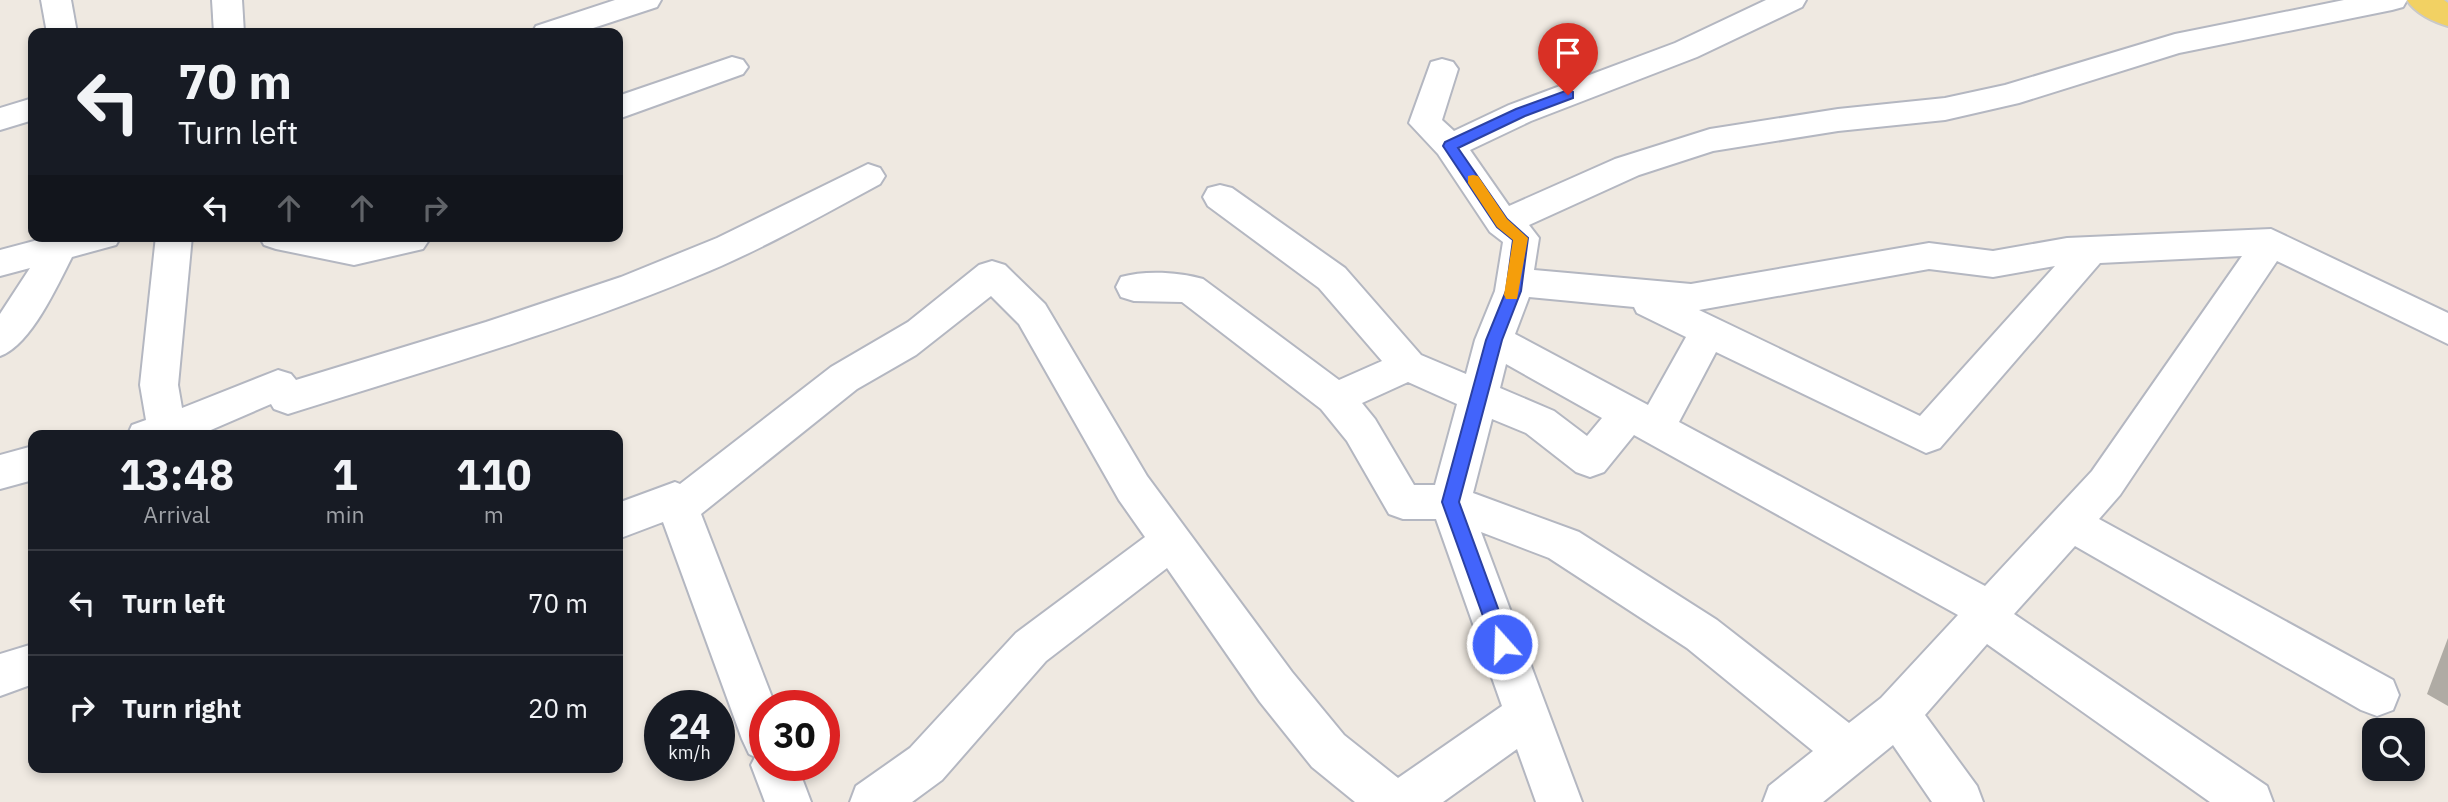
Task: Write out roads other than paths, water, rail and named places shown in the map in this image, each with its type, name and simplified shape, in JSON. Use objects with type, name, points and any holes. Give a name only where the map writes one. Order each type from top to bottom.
[{"type":"main road","points":[[2422,0],[2448,16]]},
{"type":"street","points":[[56,0],[61,28]]},
{"type":"street","points":[[226,0],[229,28]]},
{"type":"street","points":[[546,0],[548,28]]},
{"type":"street","points":[[560,28],[646,0]]},
{"type":"street","points":[[1450,146],[1520,113],[1686,50],[1791,0]]},
{"type":"street","points":[[1502,223],[1627,167],[1710,140],[1838,120],[1945,109],[2008,95],[2175,44],[2392,0]]},
{"type":"street","points":[[623,106],[732,66]]},
{"type":"street","points":[[1442,69],[1425,123],[1450,146],[1502,223],[1521,238],[1514,282],[1494,340],[1450,502],[1559,802]]},
{"type":"street","points":[[0,119],[28,111]]},
{"type":"street","points":[[170,430],[278,385],[288,398],[570,309],[657,277],[756,235],[868,176]]},
{"type":"street","points":[[1220,197],[1332,278],[1408,366],[1540,422],[1590,460],[1642,421],[1708,331]]},
{"type":"street","points":[[0,262],[82,242]]},
{"type":"street","points":[[160,430],[159,385],[173,242]]},
{"type":"street","points":[[305,242],[354,252],[402,242]]},
{"type":"street","points":[[1514,282],[1691,298],[1929,256],[1993,264],[2067,251],[2271,242],[2448,330]]},
{"type":"street","points":[[1786,802],[1897,713],[2106,484],[2271,242]]},
{"type":"street","points":[[0,341],[30,302],[59,248]]},
{"type":"street","points":[[1630,292],[1926,437],[2090,250]]},
{"type":"street","points":[[678,509],[844,378],[875,363],[942,319],[992,275],[1032,314],[1133,488],[1276,687],[1328,751],[1391,802]]},
{"type":"street","points":[[1134,287],[1190,289],[1335,398],[1362,430],[1403,502],[1450,502],[1564,545],[1702,634],[1849,752]]},
{"type":"street","points":[[1494,340],[1977,604],[1985,618],[2250,802]]},
{"type":"street","points":[[1335,398],[1408,366]]},
{"type":"street","points":[[0,472],[28,464]]},
{"type":"street","points":[[623,519],[675,499],[749,697]]},
{"type":"street","points":[[2070,523],[2378,695]]},
{"type":"street","points":[[873,802],[926,764],[1031,647],[1171,541]]},
{"type":"street","points":[[0,675],[28,666]]},
{"type":"street","points":[[1897,713],[1960,802]]},
{"type":"street","points":[[1404,802],[1527,715]]},
{"type":"street","points":[[780,781],[788,802]]}]
